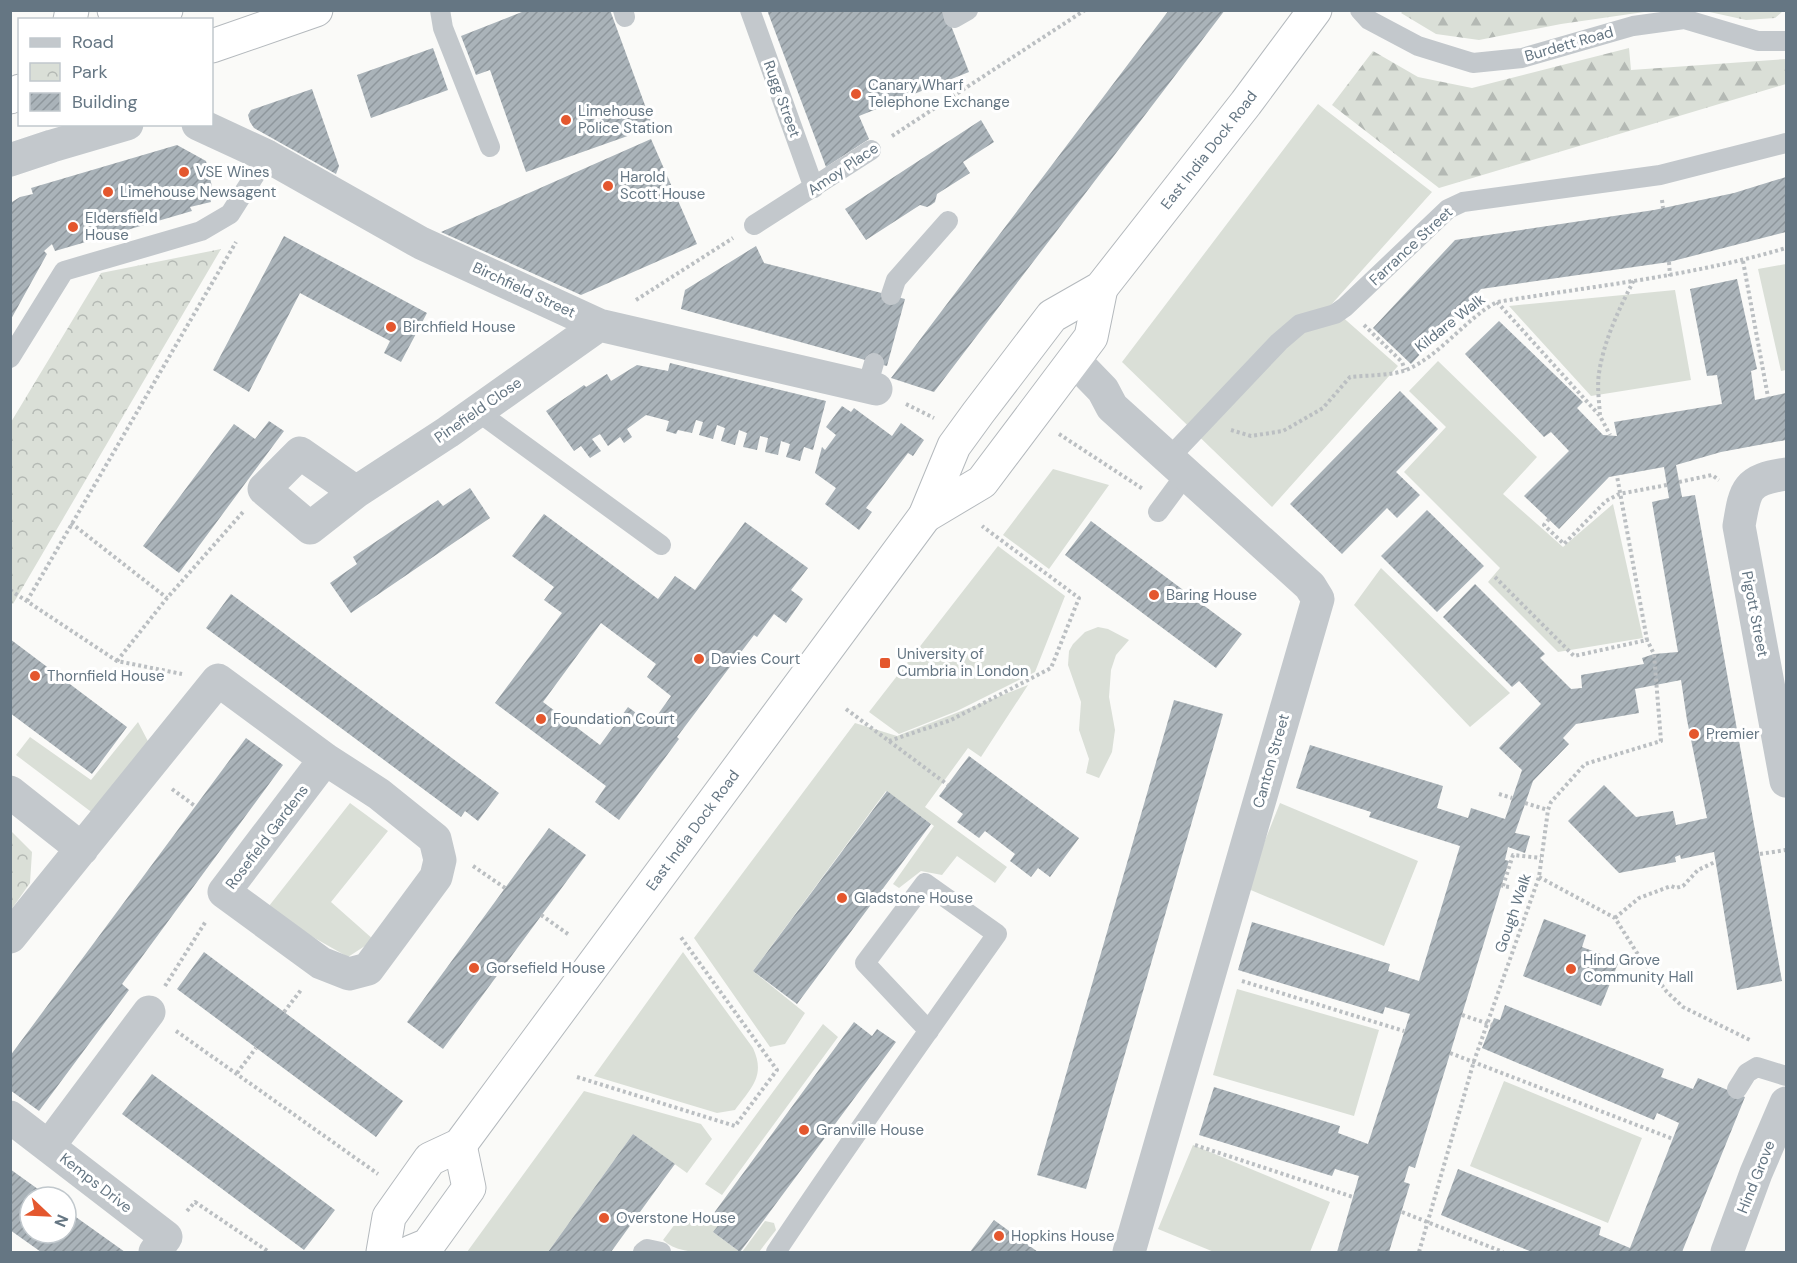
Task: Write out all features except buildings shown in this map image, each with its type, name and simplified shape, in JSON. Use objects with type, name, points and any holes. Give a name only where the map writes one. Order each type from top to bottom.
[{"type":"highway","points":[[114,10],[125,14],[152,15],[166,10]]},
{"type":"highway","points":[[213,46],[316,10]]},
{"type":"highway","name":"East India Dock Road","points":[[383,1252],[389,1217],[430,1160],[460,1145],[925,516],[954,446],[1052,316],[1101,288],[1316,10]]},
{"type":"highway","name":"East India Dock Road","points":[[925,516],[982,482],[1091,337],[1101,288]]},
{"type":"highway","points":[[411,1252],[428,1245],[469,1188],[460,1145]]},
{"type":"street","points":[[10,160],[121,126]]},
{"type":"street","name":"Birchfield Street","points":[[202,126],[267,156],[421,243],[599,325],[879,385]]},
{"type":"street","name":"Pinefield Close","points":[[264,489],[310,528],[356,492],[599,325]]},
{"type":"street","name":"Canton Street","points":[[1074,360],[1103,390],[1112,407],[1310,586],[1318,599],[1129,1252]]},
{"type":"street","points":[[264,489],[300,453],[356,492]]},
{"type":"street","name":"Pigott Street","points":[[1786,474],[1760,479],[1744,495],[1739,526],[1786,781]]},
{"type":"street","points":[[10,937],[218,680]]},
{"type":"street","name":"Rosefield Gardens","points":[[218,680],[325,759],[379,794],[435,839],[440,860],[436,877],[368,969],[350,974],[321,963],[224,892],[325,759]]},
{"type":"street","points":[[10,792],[82,849]]},
{"type":"street","points":[[49,1146],[149,1012]]},
{"type":"street","name":"Hind Grove","points":[[1727,1252],[1786,1085]]},
{"type":"street","name":"Kemps Drive","points":[[10,1117],[49,1146],[160,1245]]},
{"type":"lane","points":[[441,10],[443,28],[490,147]]},
{"type":"lane","name":"Rugg Street","points":[[750,10],[814,188]]},
{"type":"lane","points":[[952,10],[954,18],[968,10]]},
{"type":"lane","name":"Burdett Road","points":[[1360,10],[1369,20],[1418,46],[1473,63],[1522,58],[1632,26],[1684,19],[1758,41],[1786,41]]},
{"type":"lane","name":"Farrance Street","points":[[1155,503],[1178,466],[1256,367],[1300,324],[1335,314],[1345,307],[1448,208],[1462,202],[1660,175],[1786,143]]},
{"type":"lane","name":"Amoy Place","points":[[754,225],[872,150]]},
{"type":"lane","points":[[10,358],[64,271],[201,231],[230,214],[267,156]]},
{"type":"lane","points":[[891,295],[896,280],[948,221]]},
{"type":"lane","points":[[477,411],[661,545]]},
{"type":"lane","points":[[776,1252],[997,934],[925,883],[865,963],[929,1031]]},
{"type":"lane","points":[[1737,1089],[1747,1074],[1757,1067],[1786,1085]]},
{"type":"lane","points":[[644,1252],[646,1249],[661,1252]]},
{"type":"path","name":"Amoy Place","points":[[872,150],[1085,10]]},
{"type":"path","points":[[27,601],[245,227],[230,214]]},
{"type":"path","points":[[599,325],[653,288],[754,225]]},
{"type":"path","name":"Kildare Walk","points":[[1221,427],[1251,436],[1283,431],[1323,408],[1350,377],[1405,370],[1425,359],[1484,309],[1497,302],[1670,276],[1743,261],[1786,248]]},
{"type":"path","points":[[1743,261],[1768,397]]},
{"type":"path","points":[[1669,262],[1670,276]]},
{"type":"path","points":[[1600,416],[1598,374],[1611,331],[1634,280]]},
{"type":"path","points":[[1497,302],[1600,416],[1610,435]]},
{"type":"path","points":[[1345,307],[1402,362],[1405,370]]},
{"type":"path","points":[[879,385],[941,422]]},
{"type":"path","points":[[1053,430],[1155,503]]},
{"type":"path","points":[[1495,577],[1574,656],[1647,640],[1617,476]]},
{"type":"path","points":[[1549,519],[1544,525],[1564,544],[1606,501],[1619,494],[1667,484]]},
{"type":"path","points":[[117,662],[167,598],[264,489]]},
{"type":"path","points":[[71,523],[167,598]]},
{"type":"path","points":[[889,741],[951,720],[1051,668],[1079,598],[982,526]]},
{"type":"path","points":[[10,590],[117,662],[218,680]]},
{"type":"path","name":"Gough Walk","points":[[1419,1252],[1474,1061],[1539,877],[1551,802],[1585,764],[1661,741],[1654,654],[1647,640]]},
{"type":"path","points":[[846,709],[948,785]]},
{"type":"path","points":[[1500,794],[1512,798]]},
{"type":"path","points":[[1525,803],[1548,810]]},
{"type":"path","points":[[1760,854],[1786,850]]},
{"type":"path","points":[[1509,887],[1503,886],[1513,855],[1541,858]]},
{"type":"path","points":[[1615,918],[1638,898],[1671,886],[1676,888],[1683,886],[1698,870],[1715,862]]},
{"type":"path","points":[[1539,877],[1615,918],[1643,961],[1667,992],[1683,1007],[1739,1035],[1785,1052],[1786,1085]]},
{"type":"path","points":[[224,892],[149,1012],[373,1171]]},
{"type":"path","points":[[541,915],[568,934]]},
{"type":"path","points":[[577,1077],[735,1126],[777,1070],[680,936]]},
{"type":"path","points":[[1210,971],[1404,1031]]},
{"type":"path","points":[[1461,1015],[1492,1025]]},
{"type":"path","points":[[237,1073],[256,1048]]},
{"type":"path","points":[[1450,1053],[1673,1139]]},
{"type":"path","points":[[1162,1135],[1353,1197]]},
{"type":"path","points":[[160,1245],[195,1202],[269,1252]]},
{"type":"path","points":[[1402,1212],[1503,1252]]},
{"type":"green space","points":[[1404,10],[1651,11],[1561,24],[1479,40],[1436,34],[1401,13]]},
{"type":"green space","points":[[1705,11],[1783,11],[1775,18],[1746,20]]},
{"type":"green space","points":[[1629,48],[1631,70],[1786,59],[1786,84],[1439,188],[1332,105],[1373,51],[1418,77],[1472,88]]},
{"type":"green space","points":[[1318,104],[1432,192],[1330,306],[1398,366],[1272,507],[1122,362]]},
{"type":"green space","points":[[221,249],[13,604],[10,602],[11,422],[101,273]]},
{"type":"green space","points":[[1786,264],[1786,370],[1781,371],[1758,269]]},
{"type":"green space","points":[[1675,290],[1691,380],[1591,396],[1509,306]]},
{"type":"green space","points":[[1438,361],[1537,457],[1503,494],[1563,547],[1613,504],[1643,638],[1558,652],[1488,582],[1500,568],[1404,472],[1446,427],[1409,391]]},
{"type":"green space","points":[[1053,469],[1109,485],[1049,569],[1003,535]]},
{"type":"green space","points":[[998,546],[1065,596],[1035,672],[957,711],[899,734],[869,712]]},
{"type":"green space","points":[[1381,568],[1510,693],[1470,727],[1354,605]]},
{"type":"green space","points":[[1098,627],[1108,629],[1129,640],[1116,655],[1111,670],[1109,697],[1115,730],[1112,752],[1099,778],[1086,773],[1089,759],[1079,730],[1081,702],[1068,665],[1069,651],[1073,644],[1085,632]]},
{"type":"green space","points":[[1028,685],[981,757],[968,748],[925,807],[1007,867],[995,883],[957,856],[942,875],[921,871],[899,888],[893,884],[934,826],[886,791],[753,971],[805,1013],[785,1044],[770,1047],[694,938],[855,723],[897,736]]},
{"type":"green space","points":[[138,722],[152,749],[94,814],[16,755],[30,737],[91,780]]},
{"type":"green space","points":[[350,803],[388,831],[331,902],[374,940],[348,957],[311,936],[269,906]]},
{"type":"green space","points":[[1280,803],[1418,861],[1384,946],[1246,888]]},
{"type":"green space","points":[[11,831],[32,852],[30,883],[11,910]]},
{"type":"green space","points":[[683,952],[753,1048],[757,1058],[755,1081],[735,1110],[717,1113],[594,1076]]},
{"type":"green space","points":[[1237,989],[1379,1030],[1354,1116],[1213,1075]]},
{"type":"green space","points":[[823,1024],[838,1037],[722,1195],[705,1184]]},
{"type":"green space","points":[[1504,1081],[1642,1138],[1608,1223],[1470,1166]]},
{"type":"green space","points":[[584,1091],[701,1124],[712,1139],[687,1173],[633,1134],[548,1252],[467,1252]]},
{"type":"green space","points":[[1193,1145],[1330,1202],[1310,1252],[1214,1252],[1158,1229]]},
{"type":"green space","points":[[684,1212],[698,1218],[703,1212],[720,1223],[713,1232],[740,1252],[689,1251],[679,1249],[663,1240]]},
{"type":"green space","points":[[765,1221],[774,1223],[776,1230],[759,1252],[742,1252]]},
{"type":"place","name":"Canary Wharf Telephone Exchange","points":[[856,94]]},
{"type":"place","name":"Limehouse Police Station","points":[[566,120]]},
{"type":"place","name":"VSE Wines","points":[[184,172]]},
{"type":"place","name":"Harold Scott House","points":[[608,186]]},
{"type":"place","name":"Limehouse Newsagent","points":[[108,192]]},
{"type":"place","name":"Eldersfield House","points":[[73,227]]},
{"type":"place","name":"Birchfield House","points":[[391,327]]},
{"type":"place","name":"Baring House","points":[[1154,595]]},
{"type":"place","name":"Davies Court","points":[[699,659]]},
{"type":"place","name":"University of Cumbria in London","points":[[885,663]]},
{"type":"place","name":"Thornfield House","points":[[35,676]]},
{"type":"place","name":"Foundation Court","points":[[541,719]]},
{"type":"place","name":"Premier","points":[[1694,734]]},
{"type":"place","name":"Gladstone House","points":[[842,898]]},
{"type":"place","name":"Gorsefield House","points":[[474,968]]},
{"type":"place","name":"Hind Grove Community Hall","points":[[1571,969]]},
{"type":"place","name":"Granville House","points":[[804,1130]]},
{"type":"place","name":"Overstone House","points":[[604,1218]]},
{"type":"place","name":"Hopkins House","points":[[999,1236]]}]
